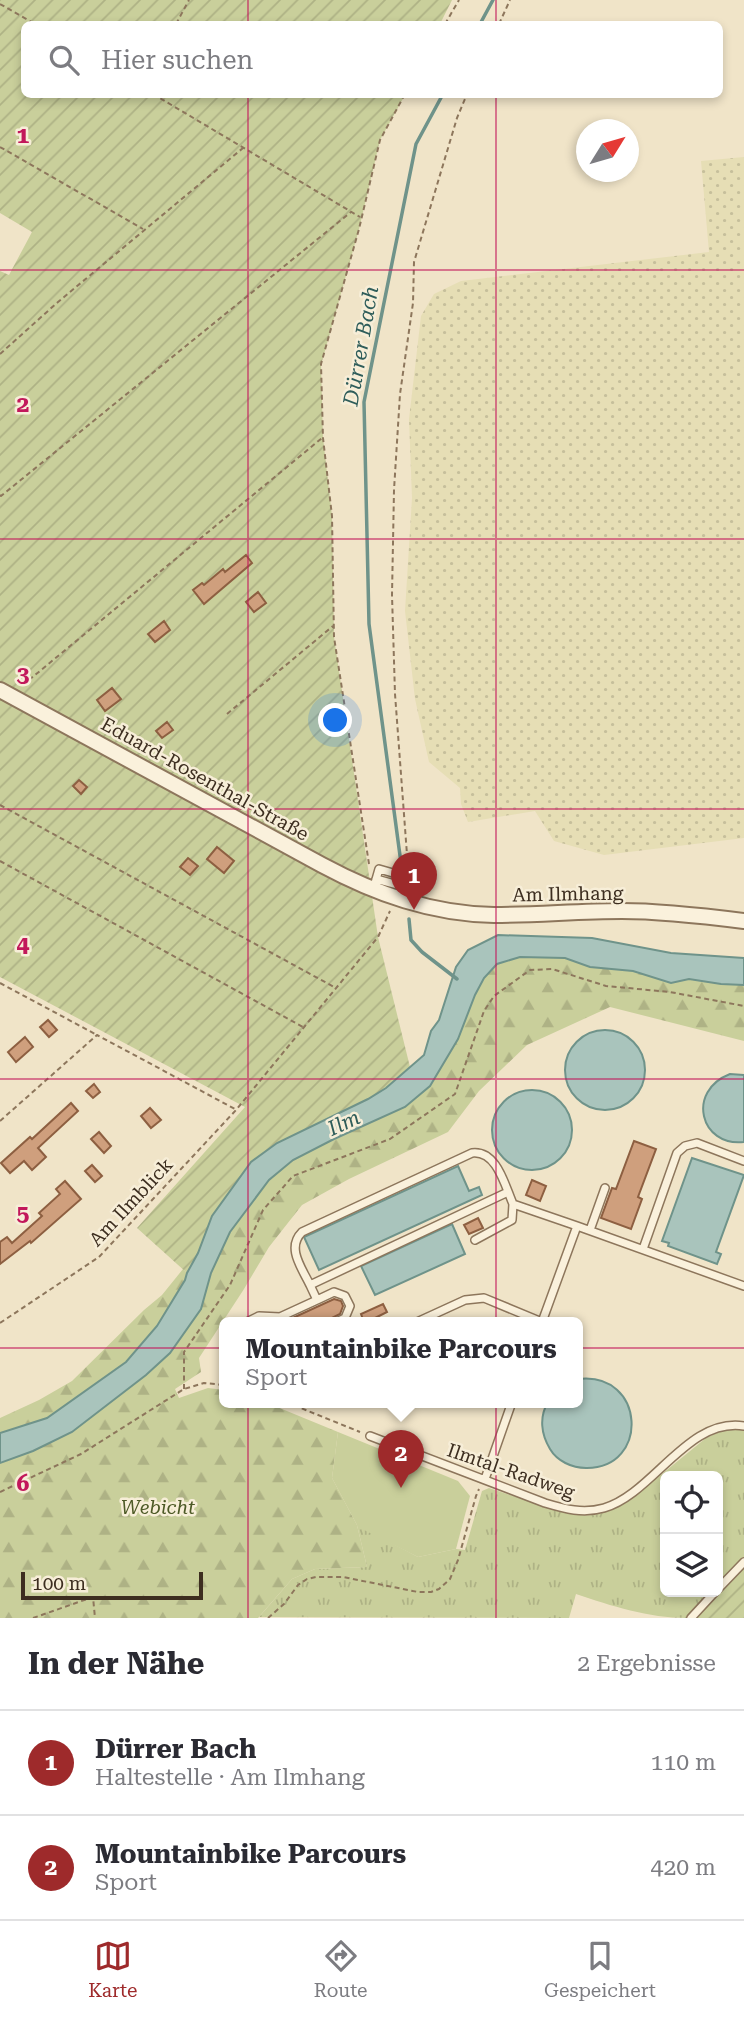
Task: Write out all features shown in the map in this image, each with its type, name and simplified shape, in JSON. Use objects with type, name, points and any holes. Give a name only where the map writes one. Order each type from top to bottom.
[{"type":"street","name":"Eduard-Rosenthal-Straße","points":[[0,690],[322,865],[374,884],[394,897]]},
{"type":"street","name":"Am Ilmhang","points":[[394,897],[449,910],[493,915],[625,911],[744,921]]},
{"type":"lane","points":[[643,1249],[677,1153],[685,1146],[697,1143],[744,1161]]},
{"type":"lane","points":[[317,1300],[295,1254],[296,1238],[302,1232],[472,1153],[485,1154],[491,1159],[513,1204],[512,1220],[475,1240]]},
{"type":"lane","points":[[590,1230],[605,1188]]},
{"type":"lane","points":[[310,1285],[508,1192]]},
{"type":"lane","points":[[513,1204],[744,1286]]},
{"type":"lane","points":[[544,1317],[577,1226]]},
{"type":"lane","points":[[257,1317],[279,1317],[334,1292],[345,1296],[350,1306],[345,1317]]},
{"type":"lane","points":[[428,1317],[465,1300],[484,1298],[530,1317]]},
{"type":"lane","points":[[485,1479],[510,1408]]},
{"type":"lane","name":"Ilmtal-Radweg","points":[[370,1436],[560,1508],[582,1511],[604,1508],[627,1496],[705,1432],[727,1425],[744,1426]]},
{"type":"lane","points":[[723,1583],[744,1562]]},
{"type":"lane","points":[[691,1618],[710,1597]]},
{"type":"path","points":[[178,21],[189,0]]},
{"type":"path","points":[[446,21],[459,0]]},
{"type":"path","points":[[500,21],[510,0]]},
{"type":"path","points":[[0,4],[30,21]]},
{"type":"path","points":[[160,98],[362,218]]},
{"type":"path","points":[[374,884],[334,637],[332,516],[323,438],[321,364],[362,218],[380,140],[403,98]]},
{"type":"path","points":[[408,867],[395,694],[392,595],[394,490],[400,394],[413,303],[414,262],[465,98]]},
{"type":"path","points":[[0,147],[144,230]]},
{"type":"path","points":[[0,355],[58,302],[243,148]]},
{"type":"path","points":[[1,496],[351,212]]},
{"type":"path","points":[[29,680],[323,438]]},
{"type":"path","points":[[227,714],[334,625]]},
{"type":"path","points":[[0,805],[336,988]]},
{"type":"path","points":[[0,861],[303,1028]]},
{"type":"path","name":"Am Ilmblick","points":[[0,1323],[99,1257],[236,1110],[378,937],[388,919],[394,897]]},
{"type":"path","points":[[184,1389],[184,1352],[230,1285],[263,1210],[293,1176],[390,1139],[455,1094],[484,1011],[494,996],[530,970],[552,969],[606,986],[670,992],[744,1006]]},
{"type":"path","points":[[0,983],[236,1110]]},
{"type":"path","points":[[0,1121],[97,1035]]},
{"type":"path","points":[[0,1492],[80,1454],[184,1389],[204,1384],[219,1385]]},
{"type":"path","points":[[301,1408],[370,1436]]},
{"type":"path","points":[[268,1618],[284,1604],[298,1585],[316,1577],[344,1577],[418,1592],[439,1589],[450,1579],[458,1560],[476,1496],[485,1479]]},
{"type":"path","points":[[33,1618],[93,1597],[95,1618]]},
{"type":"shaded area","points":[[744,157],[744,838],[604,855],[554,841],[535,811],[468,822],[461,804],[460,788],[429,762],[415,699],[405,611],[412,498],[409,419],[421,316],[434,294],[461,281],[709,252],[701,161]]},
{"type":"green space","points":[[0,0],[452,0],[442,21],[21,21],[21,98],[403,98],[380,140],[359,229],[321,365],[323,438],[332,516],[334,637],[378,937],[410,1067],[386,1088],[368,1099],[277,1143],[251,1162],[212,1216],[187,1273],[137,1228],[245,1107],[0,977],[0,271],[9,275],[32,232],[0,213]]},
{"type":"green space","name":"Webicht","points":[[520,957],[565,958],[590,967],[633,971],[671,983],[689,979],[744,985],[744,1041],[610,1007],[527,1045],[479,1091],[448,1132],[349,1179],[302,1205],[269,1247],[226,1317],[219,1317],[219,1327],[199,1358],[201,1372],[175,1389],[179,1398],[208,1388],[219,1389],[219,1408],[280,1408],[338,1432],[332,1478],[357,1525],[367,1567],[315,1569],[292,1579],[258,1618],[0,1618],[0,1463],[72,1432],[170,1353],[200,1309],[211,1273],[230,1232],[269,1180],[293,1160],[430,1086],[458,1039],[484,978],[497,964]]},
{"type":"green space","points":[[183,1269],[187,1273],[185,1280],[157,1326],[126,1362],[47,1418],[0,1433],[0,1418],[72,1381],[162,1295]]},
{"type":"green space","points":[[724,1430],[744,1430],[744,1558],[723,1579],[723,1471],[666,1471],[706,1438]]},
{"type":"green space","points":[[338,1432],[458,1481],[470,1496],[456,1549],[418,1557],[358,1527],[332,1478]]},
{"type":"green space","points":[[660,1476],[660,1597],[706,1597],[687,1618],[644,1614],[576,1594],[569,1618],[259,1617],[292,1579],[315,1569],[367,1567],[357,1525],[418,1557],[456,1549],[465,1550],[482,1491],[489,1488],[545,1507],[581,1515],[604,1512],[630,1500]]},
{"type":"green space","points":[[744,1566],[744,1618],[694,1618],[713,1597],[723,1597],[723,1587]]},
{"type":"water","name":"Ilm","points":[[498,935],[592,938],[671,953],[744,958],[744,985],[689,979],[671,983],[633,971],[590,967],[565,958],[520,957],[497,964],[484,978],[458,1039],[430,1086],[405,1107],[293,1160],[269,1180],[230,1232],[211,1273],[201,1309],[170,1353],[72,1432],[0,1463],[0,1433],[47,1418],[126,1362],[157,1326],[185,1280],[212,1216],[251,1162],[277,1143],[386,1088],[424,1055],[431,1031],[439,1020],[456,967],[468,950]]},
{"type":"water","points":[[597,1030],[613,1030],[634,1041],[645,1062],[645,1078],[634,1099],[613,1110],[597,1110],[583,1104],[571,1092],[565,1078],[565,1062],[571,1048],[583,1036]]},
{"type":"water","points":[[730,1074],[744,1075],[744,1142],[729,1141],[717,1136],[704,1116],[703,1104],[707,1092],[716,1082]]},
{"type":"water","points":[[532,1090],[547,1093],[560,1102],[569,1115],[572,1130],[569,1145],[560,1158],[547,1167],[532,1170],[517,1167],[504,1158],[495,1145],[492,1130],[495,1115],[504,1102],[517,1093]]},
{"type":"water","points":[[692,1158],[744,1175],[716,1252],[721,1254],[717,1264],[668,1246],[669,1243],[662,1241]]},
{"type":"water","points":[[458,1166],[469,1191],[479,1187],[482,1195],[319,1270],[304,1237]]},
{"type":"water","points":[[452,1224],[465,1254],[375,1295],[361,1266]]},
{"type":"water","points":[[583,1379],[600,1381],[617,1390],[627,1404],[632,1421],[630,1438],[621,1453],[607,1464],[581,1468],[570,1465],[553,1453],[545,1437],[542,1420],[545,1408],[583,1408]]},
{"type":"building","points":[[246,555],[252,563],[204,604],[193,590],[202,583],[204,585],[223,569],[225,572]]},
{"type":"building","points":[[258,592],[266,603],[254,612],[246,602]]},
{"type":"building","points":[[164,621],[170,630],[155,642],[148,634]]},
{"type":"building","points":[[112,688],[121,699],[105,711],[97,700]]},
{"type":"building","points":[[167,722],[173,730],[162,738],[156,731]]},
{"type":"building","points":[[79,780],[87,787],[81,794],[73,786]]},
{"type":"building","points":[[217,847],[234,861],[224,873],[207,859]]},
{"type":"building","points":[[188,858],[198,866],[190,875],[180,867]]},
{"type":"building","points":[[48,1020],[57,1030],[49,1037],[40,1027]]},
{"type":"building","points":[[25,1037],[33,1047],[16,1062],[8,1052]]},
{"type":"building","points":[[94,1084],[100,1092],[93,1098],[86,1091]]},
{"type":"building","points":[[71,1103],[78,1111],[38,1148],[46,1157],[32,1170],[24,1161],[10,1173],[1,1163]]},
{"type":"building","points":[[150,1108],[161,1120],[151,1128],[141,1116]]},
{"type":"building","points":[[99,1132],[111,1146],[104,1153],[91,1139]]},
{"type":"building","points":[[634,1141],[656,1149],[638,1197],[642,1199],[631,1229],[601,1218],[612,1188],[616,1189]]},
{"type":"building","points":[[92,1165],[102,1176],[95,1182],[85,1171]]},
{"type":"building","points":[[532,1180],[546,1186],[540,1201],[526,1195]]},
{"type":"building","points":[[65,1181],[81,1199],[31,1243],[30,1241],[0,1264],[0,1242],[7,1237],[12,1243],[42,1216],[39,1213],[60,1194],[56,1189]]},
{"type":"building","points":[[478,1218],[483,1228],[469,1234],[464,1225]]},
{"type":"building","points":[[334,1299],[341,1301],[343,1306],[340,1314],[334,1317],[295,1317]]},
{"type":"building","points":[[383,1304],[387,1312],[377,1317],[362,1317],[361,1314]]},
{"type":"waterway","name":"Dürrer Bach","points":[[482,21],[493,0]]},
{"type":"waterway","name":"Dürrer Bach","points":[[401,863],[369,624],[364,402],[416,144],[441,98]]},
{"type":"waterway","name":"Dürrer Bach","points":[[409,919],[411,940],[457,979]]},
{"type":"place","name":"Dürrer Bach","points":[[414,910]]},
{"type":"place","name":"Mountainbike Parcours","points":[[401,1488]]}]
